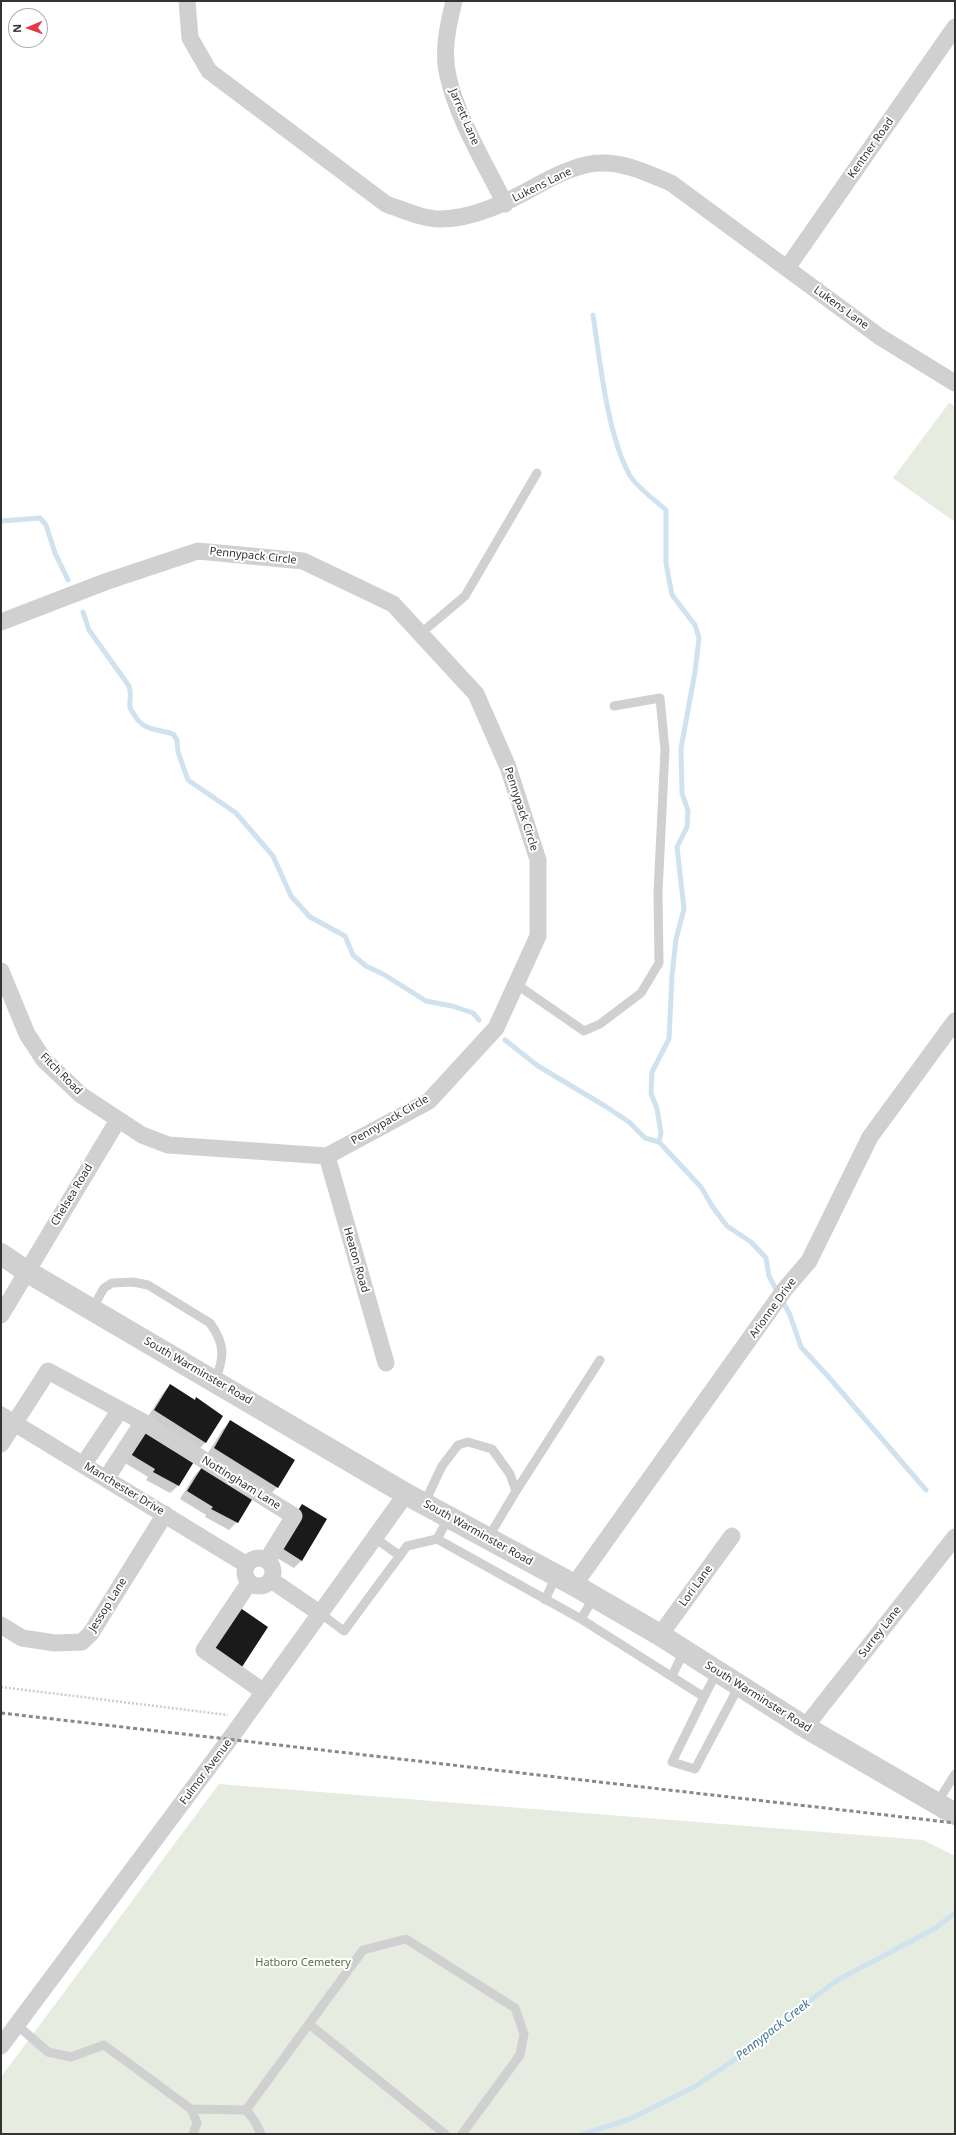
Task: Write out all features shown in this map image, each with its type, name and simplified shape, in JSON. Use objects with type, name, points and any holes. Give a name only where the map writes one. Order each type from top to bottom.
[{"type":"street","name":"Lukens Lane","points":[[187,1],[190,38],[209,71],[386,204],[409,213],[441,219],[468,215],[505,204],[551,178],[580,167],[601,163],[632,168],[671,183],[880,337],[955,383]]},
{"type":"street","name":"Jarrett Lane","points":[[454,1],[448,25],[446,55],[447,76],[458,108],[505,204]]},
{"type":"street","name":"Kentner Road","points":[[787,268],[955,27]]},
{"type":"street","name":"Pennypack Circle","points":[[1,622],[105,582],[198,551],[303,561],[393,604],[476,694],[508,767],[538,860],[538,936],[496,1028],[429,1101],[327,1156]]},
{"type":"street","name":"Fitch Road","points":[[1,971],[27,1034],[44,1060],[81,1095],[118,1120]]},
{"type":"street","name":"Arionne Drive","points":[[565,1580],[773,1307],[785,1289],[809,1261],[870,1137],[955,1021]]},
{"type":"street","points":[[118,1120],[142,1135],[168,1145],[327,1156]]},
{"type":"street","name":"Chelsea Road","points":[[1,1314],[118,1120]]},
{"type":"street","name":"Heaton Road","points":[[327,1156],[386,1363]]},
{"type":"street","name":"South Warminster Road","points":[[1,1254],[26,1271],[415,1499],[565,1580],[660,1635],[805,1727],[946,1809]]},
{"type":"street","points":[[1,1444],[7,1419],[48,1371],[143,1422],[106,1479]]},
{"type":"street","points":[[83,1465],[120,1410]]},
{"type":"street","name":"Manchester Drive","points":[[7,1419],[247,1565]]},
{"type":"street","name":"Nottingham Lane","points":[[143,1422],[294,1516],[267,1560]]},
{"type":"street","name":"Fulmor Avenue","points":[[1,2046],[246,1718],[376,1538],[415,1499]]},
{"type":"street","name":"Jessop Lane","points":[[1,1625],[22,1638],[55,1643],[82,1642],[91,1633],[165,1514]]},
{"type":"street","name":"Lori Lane","points":[[660,1635],[732,1536]]},
{"type":"street","name":"Surrey Lane","points":[[805,1727],[955,1537]]},
{"type":"street","points":[[253,1559],[267,1560],[274,1572],[268,1584],[258,1587],[249,1583],[244,1574],[247,1565],[253,1559]]},
{"type":"street","points":[[271,1580],[321,1614]]},
{"type":"street","points":[[249,1583],[204,1650],[264,1692]]},
{"type":"lane","points":[[420,634],[465,596],[537,473]]},
{"type":"lane","points":[[516,984],[584,1031],[600,1024],[641,993],[659,963],[658,892],[665,750],[660,698],[614,706]]},
{"type":"lane","points":[[92,1309],[104,1288],[112,1283],[133,1282],[148,1285],[210,1323],[217,1332],[223,1352],[222,1362],[215,1381]]},
{"type":"lane","points":[[488,1538],[516,1491],[600,1360]]},
{"type":"lane","points":[[415,1499],[458,1445],[468,1442],[492,1449],[510,1474],[516,1491]]},
{"type":"lane","points":[[437,1539],[449,1517]]},
{"type":"lane","points":[[376,1538],[400,1556]]},
{"type":"lane","points":[[321,1614],[344,1631],[407,1546],[437,1539],[581,1619],[704,1697]]},
{"type":"lane","points":[[545,1600],[565,1580]]},
{"type":"lane","points":[[581,1619],[594,1597]]},
{"type":"lane","points":[[672,1676],[684,1651]]},
{"type":"lane","points":[[717,1672],[672,1762],[694,1769],[740,1686]]},
{"type":"lane","points":[[946,1809],[955,1774]]},
{"type":"lane","points":[[246,2110],[363,1950],[406,1940],[516,2008],[524,2034],[520,2055],[462,2134]]},
{"type":"lane","points":[[309,2024],[446,2134]]},
{"type":"lane","points":[[17,2025],[48,2052],[71,2057],[104,2045],[191,2109],[197,2124],[193,2134]]},
{"type":"lane","points":[[191,2109],[246,2110]]},
{"type":"lane","points":[[246,2110],[254,2120],[261,2134]]},
{"type":"path","points":[[1,1687],[246,1718]]},
{"type":"green space","points":[[949,403],[955,406],[955,522],[893,478]]},
{"type":"green space","name":"Hatboro Cemetery","points":[[219,1784],[923,1840],[955,1856],[955,2134],[1,2134],[1,2077]]},
{"type":"building","points":[[170,1384],[195,1400],[196,1397],[223,1416],[206,1443],[154,1410]]},
{"type":"building","points":[[230,1420],[295,1460],[278,1488],[214,1448]]},
{"type":"building","points":[[142,1427],[195,1460],[179,1486],[153,1472],[155,1469],[127,1452]]},
{"type":"building","points":[[202,1467],[253,1498],[238,1523],[211,1509],[213,1507],[187,1491]]},
{"type":"building","points":[[302,1504],[327,1519],[302,1561],[277,1545]]},
{"type":"building","points":[[239,1607],[268,1627],[240,1670],[211,1650]]},
{"type":"waterway","points":[[593,315],[605,396],[621,457],[632,479],[666,510],[666,563],[672,595],[695,625],[699,638],[695,672],[681,748],[682,793],[688,811],[687,827],[677,847],[684,909],[676,939],[672,975],[669,1039],[652,1072],[651,1093],[657,1109],[661,1133],[659,1142]]},
{"type":"waterway","points":[[1,521],[40,518],[46,525],[55,553],[68,580]]},
{"type":"waterway","points":[[83,612],[89,630],[129,686],[130,708],[139,721],[152,729],[173,734],[177,740],[178,752],[188,780],[236,813],[273,856],[291,896],[310,917],[345,936],[353,955],[366,966],[383,974],[426,1001],[452,1006],[473,1013],[479,1020]]},
{"type":"waterway","points":[[505,1040],[538,1066],[629,1122],[645,1138],[659,1142],[701,1187],[712,1206],[727,1226],[751,1242],[766,1258],[769,1276],[778,1293]]},
{"type":"waterway","points":[[782,1300],[790,1315],[801,1347],[926,1490]]},
{"type":"waterway","name":"Pennypack Creek","points":[[584,2134],[630,2119],[696,2086],[752,2048],[797,2010],[836,1981],[934,1929],[955,1913]]},
{"type":"railway","points":[[1,1713],[955,1823]]}]
